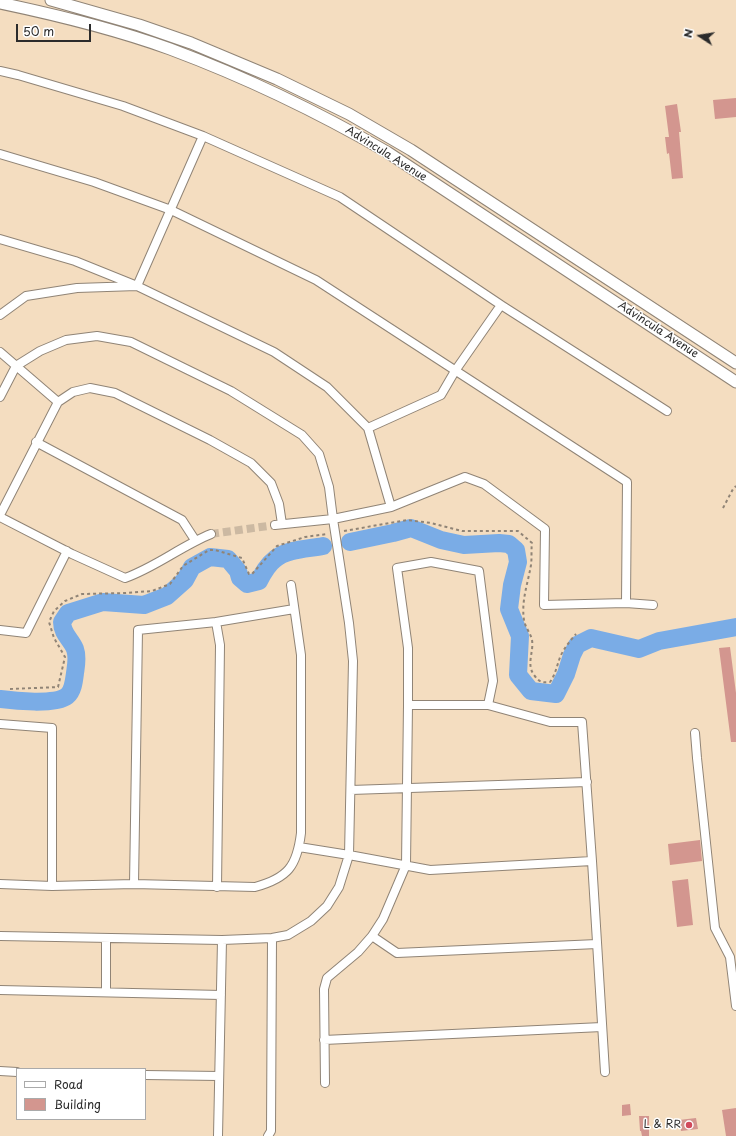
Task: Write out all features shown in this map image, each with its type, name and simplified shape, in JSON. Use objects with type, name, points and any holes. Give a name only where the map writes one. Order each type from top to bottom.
[{"type":"main road","name":"Advincula Avenue","points":[[51,0],[167,34],[230,58],[330,104],[364,122],[411,150],[736,363]]},
{"type":"main road","name":"Advincula Avenue","points":[[0,3],[29,5],[169,49],[250,82],[324,117],[387,152],[736,382]]},
{"type":"main road","points":[[663,334],[671,321]]},
{"type":"street","points":[[0,71],[123,106],[203,136],[340,197],[501,305],[667,411]]},
{"type":"street","points":[[137,286],[203,136]]},
{"type":"street","points":[[0,154],[94,182],[171,210],[316,280],[626,482],[626,603]]},
{"type":"street","points":[[0,239],[76,261],[137,286],[274,352],[327,387],[368,428],[391,507]]},
{"type":"street","points":[[0,314],[26,296],[77,288],[137,286]]},
{"type":"street","points":[[368,428],[442,395],[455,371],[501,305]]},
{"type":"street","points":[[0,398],[16,366],[40,351],[66,340],[97,336],[130,342],[231,391],[302,435],[319,454],[329,486],[349,623],[353,661],[349,855],[339,886],[327,906],[311,921],[288,935],[272,938],[222,940],[0,936]]},
{"type":"street","points":[[0,352],[58,402]]},
{"type":"street","points":[[211,534],[195,540],[142,572],[125,578],[67,551],[0,516],[36,442],[58,402],[73,392],[90,388],[115,393],[210,440],[251,463],[272,483],[279,504],[279,524],[333,519],[391,507],[465,478],[484,484],[545,529],[544,605],[626,603],[653,605]]},
{"type":"street","points":[[36,442],[182,520],[195,540]]},
{"type":"street","points":[[0,630],[26,633],[67,551]]},
{"type":"street","points":[[325,1082],[324,989],[327,978],[358,952],[372,936],[383,919],[406,865],[408,648],[397,568],[431,562],[479,570],[493,681],[488,705]]},
{"type":"street","points":[[0,884],[52,886],[134,884],[255,887],[272,883],[282,876],[294,862],[299,847],[301,832],[301,655],[291,585]]},
{"type":"street","points":[[134,884],[138,630],[216,622],[294,608]]},
{"type":"street","points":[[216,622],[220,645],[217,887]]},
{"type":"street","points":[[408,705],[488,705],[550,722],[582,722],[605,1072]]},
{"type":"street","points":[[0,724],[52,728],[52,886]]},
{"type":"street","points":[[695,733],[715,928],[730,956],[736,1006]]},
{"type":"street","points":[[351,790],[587,782]]},
{"type":"street","points":[[299,847],[430,870],[592,861]]},
{"type":"street","points":[[372,936],[397,953],[597,944]]},
{"type":"street","points":[[106,938],[106,992]]},
{"type":"street","points":[[271,1134],[272,938]]},
{"type":"street","points":[[218,1136],[222,940]]},
{"type":"street","points":[[0,990],[221,995]]},
{"type":"street","points":[[324,1040],[602,1027]]},
{"type":"street","points":[[0,1071],[16,1072]]},
{"type":"street","points":[[146,1074],[219,1076]]},
{"type":"path","points":[[723,508],[733,488],[736,486]]},
{"type":"path","points":[[10,689],[58,687],[65,657],[54,638],[49,622],[54,611],[65,601],[82,594],[152,591],[170,584],[183,566],[209,550],[216,550],[242,558],[249,574],[252,574],[277,546],[305,537],[407,520],[431,523],[462,531],[518,531],[532,543],[531,564],[526,587],[524,620],[532,639],[530,665],[532,673],[538,680],[544,683],[550,682],[554,677],[561,655],[576,634]]},
{"type":"building","points":[[736,98],[736,117],[715,119],[713,100]]},
{"type":"building","points":[[677,104],[681,132],[679,132],[683,178],[672,179],[669,153],[667,154],[665,137],[669,137],[665,106]]},
{"type":"building","points":[[730,647],[736,693],[736,742],[731,742],[719,648]]},
{"type":"building","points":[[700,840],[702,861],[670,865],[668,844]]},
{"type":"building","points":[[688,879],[693,925],[677,927],[672,881]]},
{"type":"building","points":[[630,1104],[631,1115],[622,1116],[622,1105]]},
{"type":"building","points":[[736,1108],[736,1136],[726,1136],[722,1110]]},
{"type":"building","points":[[639,1116],[649,1116],[649,1136],[642,1136],[640,1131]]},
{"type":"building","name":"L & RR","points":[[696,1118],[698,1129],[681,1131],[679,1120]]},
{"type":"waterway","points":[[350,542],[411,528],[441,540],[464,545],[499,543],[509,544],[516,550],[518,562],[512,585],[509,609],[520,636],[518,675],[531,691],[556,694],[566,674],[577,645],[591,638],[639,649],[659,641],[736,627]]},
{"type":"waterway","points":[[0,699],[54,701],[62,699],[69,694],[74,682],[77,658],[75,649],[62,626],[62,622],[68,613],[103,602],[144,605],[167,596],[185,580],[192,567],[210,557],[228,559],[238,571],[240,578],[247,584],[259,581],[267,566],[285,553],[323,546]]},
{"type":"tunnel","points":[[211,534],[275,525]]},
{"type":"place","name":"L & RR","points":[[689,1125]]}]
